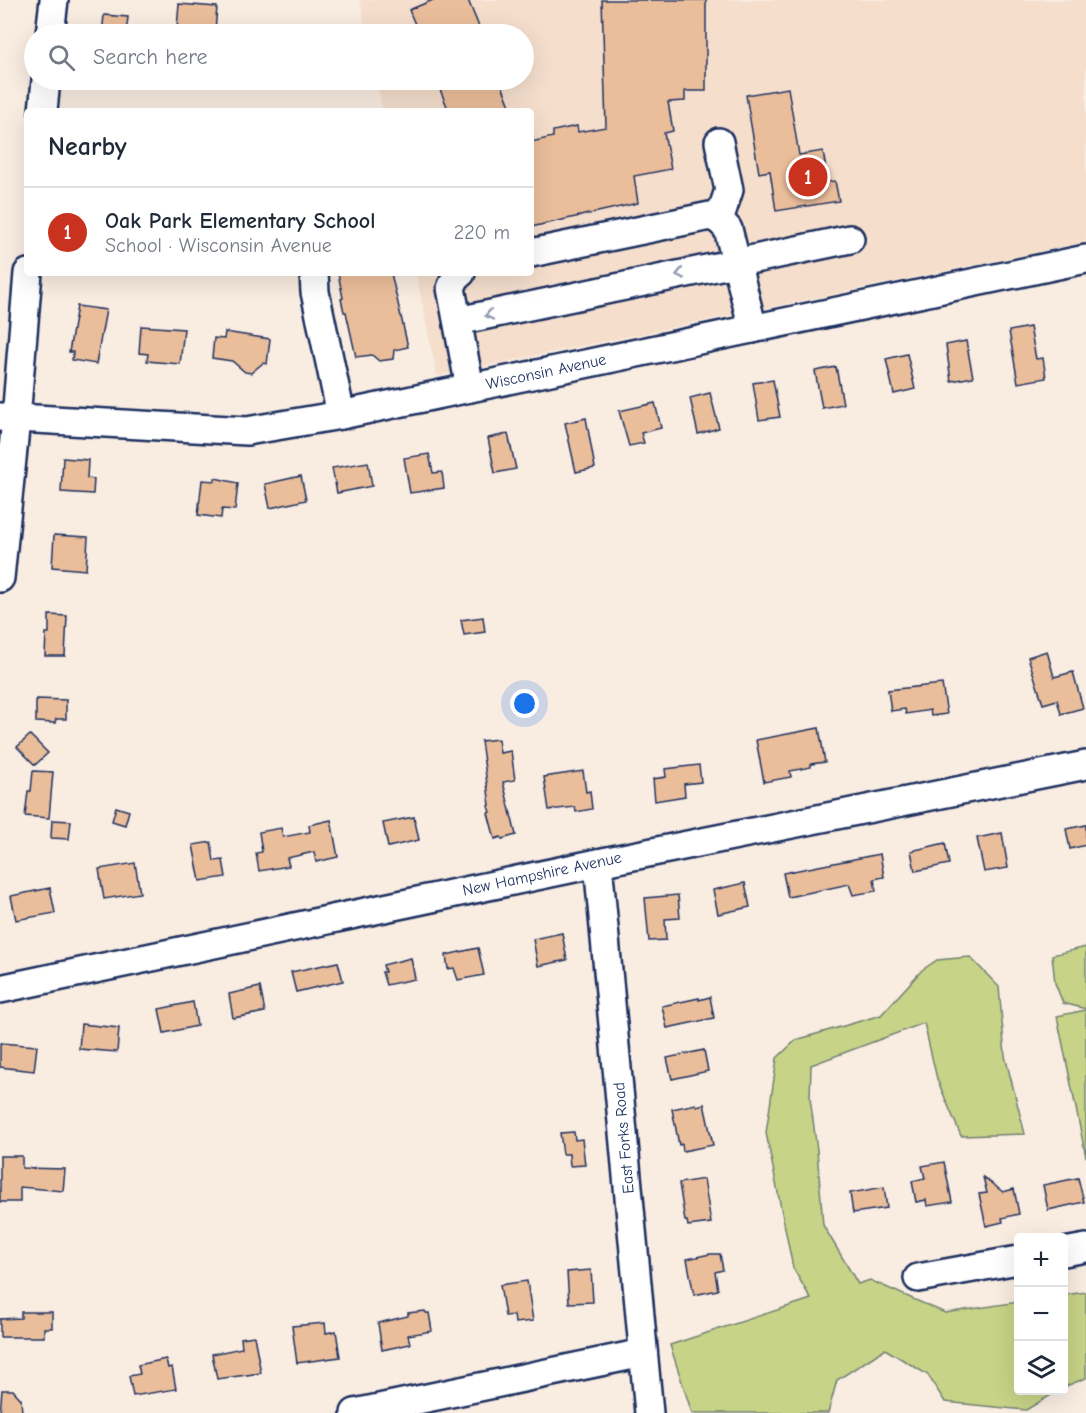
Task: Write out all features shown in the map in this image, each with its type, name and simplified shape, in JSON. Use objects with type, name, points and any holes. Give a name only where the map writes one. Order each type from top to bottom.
[{"type":"street","points":[[51,24],[54,0]]},
{"type":"street","points":[[43,108],[45,90]]},
{"type":"street","points":[[718,142],[729,190],[719,220]]},
{"type":"street","points":[[534,252],[710,216],[719,220],[728,229],[753,329]]},
{"type":"street","points":[[458,321],[850,239]]},
{"type":"street","name":"Wisconsin Avenue","points":[[8,418],[246,430],[340,415],[1086,259]]},
{"type":"street","points":[[0,578],[8,418],[28,276]]},
{"type":"street","points":[[314,276],[315,292],[340,415]]},
{"type":"street","points":[[457,276],[451,288],[471,388]]},
{"type":"street","name":"New Hampshire Avenue","points":[[0,989],[598,863],[1086,765]]},
{"type":"street","name":"East Forks Road","points":[[598,863],[649,1413]]},
{"type":"street","points":[[1068,1251],[1086,1248]]},
{"type":"street","points":[[918,1278],[1014,1261]]},
{"type":"street","points":[[355,1413],[643,1353]]},
{"type":"shaded area","points":[[360,0],[1086,0],[1086,242],[437,376],[417,276],[534,276],[534,108],[382,108],[378,90],[534,90],[534,24],[365,24]]},
{"type":"green space","points":[[1086,947],[1086,1009],[1063,1003],[1055,983],[1052,955]]},
{"type":"green space","points":[[970,957],[999,987],[1005,1056],[1025,1134],[961,1136],[937,1079],[924,1023],[811,1065],[810,1098],[823,1225],[858,1284],[870,1280],[945,1313],[1014,1303],[1014,1395],[1051,1395],[1026,1410],[945,1402],[928,1375],[885,1349],[837,1380],[828,1413],[692,1413],[670,1345],[811,1299],[793,1268],[766,1133],[777,1058],[796,1040],[881,1015],[922,970],[937,960]]},
{"type":"green space","points":[[1086,1010],[1086,1157],[1057,1016]]},
{"type":"green space","points":[[1086,1292],[1086,1378],[1068,1385],[1068,1341],[1068,1294]]},
{"type":"building","points":[[433,0],[468,0],[478,24],[415,24],[409,10]]},
{"type":"building","points":[[602,0],[706,0],[706,91],[685,91],[685,101],[668,102],[673,131],[664,133],[671,169],[634,176],[638,203],[534,226],[534,141],[553,137],[553,131],[577,126],[578,132],[606,127]]},
{"type":"building","points":[[179,4],[217,7],[216,24],[177,24]]},
{"type":"building","points":[[104,15],[128,17],[127,24],[103,24]]},
{"type":"building","points":[[788,88],[799,155],[823,151],[828,182],[835,181],[839,201],[776,211],[770,171],[759,173],[746,95]]},
{"type":"building","points":[[440,90],[504,90],[511,108],[448,108]]},
{"type":"building","points":[[339,276],[392,276],[408,347],[394,350],[393,359],[379,361],[372,355],[356,357],[341,299],[343,298]]},
{"type":"building","points":[[77,306],[106,310],[96,364],[72,360],[73,352],[69,352]]},
{"type":"building","points":[[141,326],[184,329],[180,364],[147,361],[148,354],[139,353]]},
{"type":"building","points":[[1030,327],[1036,359],[1043,358],[1046,378],[1018,383],[1009,331]]},
{"type":"building","points":[[225,332],[270,339],[267,364],[263,363],[251,373],[245,372],[232,361],[212,358],[214,338],[224,339]]},
{"type":"building","points":[[966,341],[973,377],[951,381],[946,345]]},
{"type":"building","points":[[907,354],[915,389],[894,394],[886,359]]},
{"type":"building","points":[[836,367],[843,404],[822,408],[815,371]]},
{"type":"building","points":[[773,380],[780,417],[759,420],[753,383]]},
{"type":"building","points":[[710,393],[719,428],[698,434],[690,398]]},
{"type":"building","points":[[655,403],[661,428],[641,433],[644,443],[629,446],[619,411]]},
{"type":"building","points":[[586,418],[595,468],[576,472],[565,423]]},
{"type":"building","points":[[508,434],[516,469],[495,473],[488,438]]},
{"type":"building","points":[[429,454],[433,473],[442,472],[444,488],[410,493],[404,458]]},
{"type":"building","points":[[63,458],[88,460],[87,478],[94,479],[93,494],[61,492]]},
{"type":"building","points":[[368,462],[372,486],[337,493],[332,468]]},
{"type":"building","points":[[301,476],[306,500],[270,508],[265,484]]},
{"type":"building","points":[[215,478],[238,483],[235,510],[222,509],[221,518],[198,515],[202,480],[215,481]]},
{"type":"building","points":[[54,535],[88,537],[86,570],[52,567]]},
{"type":"building","points":[[49,615],[67,616],[65,656],[45,656]]},
{"type":"building","points":[[483,617],[485,632],[464,635],[461,620]]},
{"type":"building","points":[[1047,651],[1054,677],[1073,672],[1083,708],[1061,714],[1057,700],[1043,704],[1028,657]]},
{"type":"building","points":[[942,684],[947,714],[931,716],[930,710],[906,714],[905,709],[891,711],[888,690]]},
{"type":"building","points":[[36,699],[66,700],[66,719],[56,719],[55,723],[36,722]]},
{"type":"building","points":[[819,728],[825,762],[790,771],[791,777],[764,782],[756,740]]},
{"type":"building","points":[[30,735],[48,753],[35,765],[17,747]]},
{"type":"building","points":[[498,739],[500,753],[511,751],[515,780],[503,782],[516,835],[502,839],[501,837],[495,839],[488,813],[490,805],[481,741]]},
{"type":"building","points":[[699,765],[701,782],[684,784],[685,796],[655,801],[653,779],[666,777],[665,769]]},
{"type":"building","points":[[33,771],[53,772],[49,818],[25,816]]},
{"type":"building","points":[[583,771],[586,792],[590,791],[592,809],[576,812],[575,807],[549,810],[544,777]]},
{"type":"building","points":[[116,807],[129,811],[125,825],[112,821]]},
{"type":"building","points":[[414,817],[419,840],[388,847],[383,823]]},
{"type":"building","points":[[52,820],[71,821],[69,839],[51,838]]},
{"type":"building","points":[[331,820],[338,857],[316,862],[314,852],[287,858],[289,866],[259,871],[256,853],[262,852],[259,832],[281,828],[283,837],[310,832],[309,825]]},
{"type":"building","points":[[1086,825],[1086,845],[1070,849],[1066,829]]},
{"type":"building","points":[[1002,833],[1008,868],[984,872],[977,838]]},
{"type":"building","points":[[211,842],[214,861],[223,860],[226,877],[200,881],[193,845]]},
{"type":"building","points":[[945,843],[949,864],[915,871],[911,851]]},
{"type":"building","points":[[880,854],[884,877],[874,879],[876,891],[853,895],[849,884],[788,897],[783,873]]},
{"type":"building","points":[[135,863],[140,893],[104,899],[99,869]]},
{"type":"building","points":[[745,883],[750,907],[718,914],[713,890]]},
{"type":"building","points":[[50,888],[55,913],[16,920],[11,896]]},
{"type":"building","points":[[678,895],[680,918],[665,919],[666,940],[649,941],[645,898]]},
{"type":"building","points":[[562,933],[567,960],[538,966],[533,939]]},
{"type":"building","points":[[478,948],[484,975],[458,980],[454,968],[448,969],[446,955]]},
{"type":"building","points":[[411,958],[415,979],[386,985],[382,972],[385,972],[383,965]]},
{"type":"building","points":[[338,962],[343,981],[296,992],[291,972]]},
{"type":"building","points":[[260,987],[265,1012],[233,1018],[229,994]]},
{"type":"building","points":[[710,997],[714,1018],[667,1028],[662,1006]]},
{"type":"building","points":[[193,1002],[197,1026],[164,1033],[159,1009]]},
{"type":"building","points":[[81,1024],[119,1028],[117,1052],[79,1049]]},
{"type":"building","points":[[0,1043],[37,1046],[34,1071],[0,1067]]},
{"type":"building","points":[[704,1050],[708,1071],[672,1079],[667,1058]]},
{"type":"building","points":[[696,1104],[697,1106],[704,1104],[713,1145],[683,1151],[682,1144],[679,1145],[672,1109]]},
{"type":"building","points":[[574,1132],[575,1140],[582,1139],[585,1165],[570,1166],[569,1154],[563,1154],[560,1133]]},
{"type":"building","points":[[0,1156],[22,1156],[22,1168],[65,1169],[63,1191],[20,1187],[20,1202],[0,1202]]},
{"type":"building","points":[[944,1162],[952,1202],[927,1206],[926,1200],[916,1202],[912,1181],[925,1178],[922,1166]]},
{"type":"building","points":[[983,1177],[1003,1192],[1014,1189],[1019,1214],[1002,1218],[1003,1222],[986,1226],[979,1194],[987,1193]]},
{"type":"building","points":[[1078,1178],[1084,1202],[1048,1210],[1043,1185]]},
{"type":"building","points":[[704,1179],[711,1223],[688,1226],[685,1221],[679,1183]]},
{"type":"building","points":[[884,1187],[887,1208],[853,1213],[850,1193]]},
{"type":"building","points":[[720,1254],[723,1270],[715,1272],[718,1290],[694,1295],[687,1259]]},
{"type":"building","points":[[591,1270],[593,1302],[569,1303],[567,1272]]},
{"type":"building","points":[[527,1281],[533,1321],[515,1323],[514,1315],[505,1316],[500,1285]]},
{"type":"building","points":[[425,1311],[429,1313],[432,1331],[408,1335],[410,1344],[382,1350],[378,1323],[408,1316],[408,1313]]},
{"type":"building","points":[[21,1312],[52,1312],[52,1328],[44,1328],[44,1337],[0,1337],[0,1319],[21,1318]]},
{"type":"building","points":[[325,1323],[326,1333],[336,1331],[340,1357],[297,1363],[292,1326]]},
{"type":"building","points":[[254,1336],[261,1373],[217,1379],[212,1354],[242,1348],[241,1338]]},
{"type":"building","points":[[166,1359],[168,1368],[172,1367],[176,1389],[133,1396],[129,1376],[140,1374],[138,1365]]},
{"type":"building","points":[[2,1390],[13,1390],[21,1399],[22,1413],[0,1413]]},
{"type":"place","name":"Oak Park Elementary School","points":[[808,177]]}]
